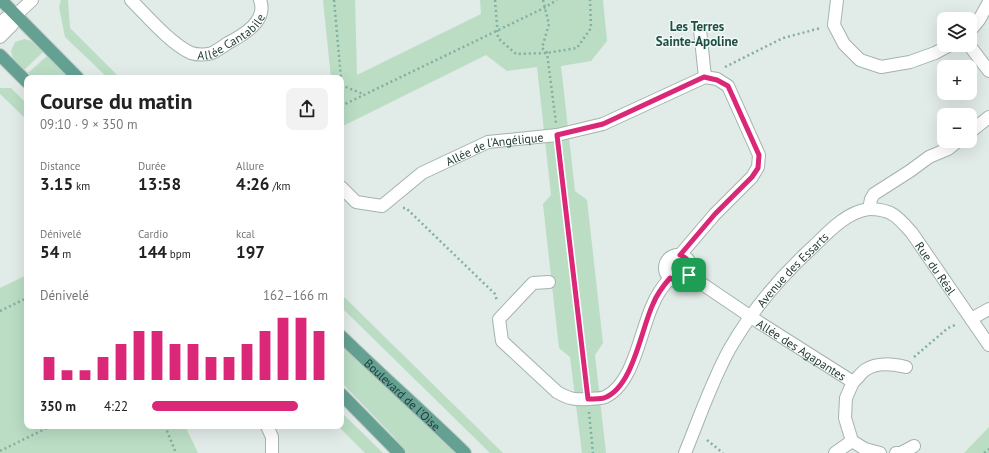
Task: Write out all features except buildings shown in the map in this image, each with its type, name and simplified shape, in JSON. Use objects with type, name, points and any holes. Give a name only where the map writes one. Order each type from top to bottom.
[{"type":"main road","points":[[1,0],[75,75]]},
{"type":"main road","points":[[0,55],[24,79]]},
{"type":"main road","name":"Boulevard de l'Oise","points":[[344,339],[378,373],[427,416],[465,453]]},
{"type":"main road","points":[[344,397],[400,453]]},
{"type":"street","points":[[0,37],[12,25],[16,15],[32,0]]},
{"type":"street","name":"Allée Cantabile","points":[[131,0],[167,37],[192,53],[202,54],[212,53],[246,33],[258,19],[261,10],[260,0]]},
{"type":"street","points":[[837,0],[834,25],[844,44],[860,60],[882,67],[910,62],[937,52]]},
{"type":"street","points":[[977,22],[989,2]]},
{"type":"street","points":[[0,24],[6,18],[16,15]]},
{"type":"street","points":[[680,255],[715,214],[752,177],[758,168],[759,155],[728,86],[717,80],[704,77],[700,30]]},
{"type":"street","points":[[974,52],[989,71]]},
{"type":"street","name":"Allée de l'Angélique","points":[[382,206],[422,173],[488,142],[557,135],[603,124],[704,77]]},
{"type":"street","points":[[977,126],[989,117]]},
{"type":"street","points":[[869,209],[871,199],[874,194],[929,157],[948,148]]},
{"type":"street","points":[[344,190],[356,202],[382,206]]},
{"type":"street","name":"Avenue des Essarts","points":[[685,453],[712,386],[729,350],[750,316],[780,280],[823,237],[851,214],[869,209]]},
{"type":"street","name":"Rue du Réal","points":[[869,209],[881,209],[888,211],[895,214],[901,220],[912,233],[989,345]]},
{"type":"street","points":[[680,255],[688,259],[691,267],[689,275],[682,280],[674,280],[670,278],[666,272],[667,261],[673,256],[680,255]]},
{"type":"street","points":[[689,275],[750,316]]},
{"type":"street","points":[[549,282],[533,283],[500,319],[502,341],[557,392],[568,398],[578,400],[603,398],[613,392],[621,384],[628,373],[652,304],[670,278]]},
{"type":"street","points":[[971,320],[989,309]]},
{"type":"street","name":"Allée des Agapantes","points":[[750,316],[853,382]]},
{"type":"street","name":"Allée des Agapantes","points":[[852,440],[845,418],[846,398],[853,382],[865,370],[879,364],[892,364],[906,367]]},
{"type":"street","points":[[268,429],[272,437],[272,453]]},
{"type":"street","points":[[835,453],[852,440],[865,449],[880,453]]},
{"type":"street","points":[[896,453],[901,453],[914,446]]},
{"type":"path","points":[[334,0],[341,75]]},
{"type":"path","points":[[495,0],[498,38],[516,54],[547,53],[577,48],[591,28],[590,0]]},
{"type":"path","points":[[543,0],[549,24],[542,48],[547,53],[588,399],[593,453]]},
{"type":"path","points":[[344,104],[497,29],[544,8],[557,0]]},
{"type":"path","points":[[704,77],[783,38],[834,25]]},
{"type":"path","points":[[344,85],[364,95]]},
{"type":"path","points":[[382,206],[406,208],[495,294],[500,319]]},
{"type":"path","points":[[0,311],[24,299]]},
{"type":"path","points":[[906,367],[914,357],[948,328],[955,325]]},
{"type":"path","points":[[0,451],[45,429]]},
{"type":"path","points":[[166,429],[176,453]]},
{"type":"path","points":[[707,440],[723,453]]},
{"type":"path","points":[[984,453],[989,449]]},
{"type":"green space","points":[[61,0],[68,0],[70,28],[117,75],[105,75],[65,37],[59,7]]},
{"type":"green space","points":[[323,0],[355,0],[357,75],[481,14],[480,0],[603,0],[607,41],[591,61],[561,66],[575,191],[587,200],[603,343],[595,355],[606,453],[582,453],[570,357],[559,348],[543,204],[551,195],[537,67],[507,71],[486,55],[344,126],[344,75],[331,75]]},
{"type":"green space","points":[[25,39],[31,41],[43,52],[24,70],[13,58],[11,51],[15,42]]},
{"type":"green space","points":[[47,56],[66,75],[30,75],[28,73]]},
{"type":"green space","points":[[0,88],[11,88],[24,101],[24,117],[0,94]]},
{"type":"green space","points":[[24,276],[24,429],[186,429],[198,453],[0,453],[0,288]]},
{"type":"green space","points":[[344,297],[503,453],[490,453],[344,310]]},
{"type":"green space","points":[[344,348],[388,390],[459,453],[406,453],[395,438],[344,385]]},
{"type":"green space","points":[[344,415],[383,453],[365,453],[341,429],[344,429]]},
{"type":"green space","points":[[989,427],[989,453],[964,453]]},
{"type":"district","name":"Les Terres Sainte-Apoline","points":[[697,34]]},
{"type":"route","points":[[704,77],[717,80],[728,86],[759,155],[758,168],[752,177],[715,214],[680,255],[688,259],[690,263],[691,271],[689,275],[678,281],[670,278],[660,291],[652,304],[628,373],[621,384],[613,392],[603,398],[588,399],[557,135],[603,124],[704,77]]}]
